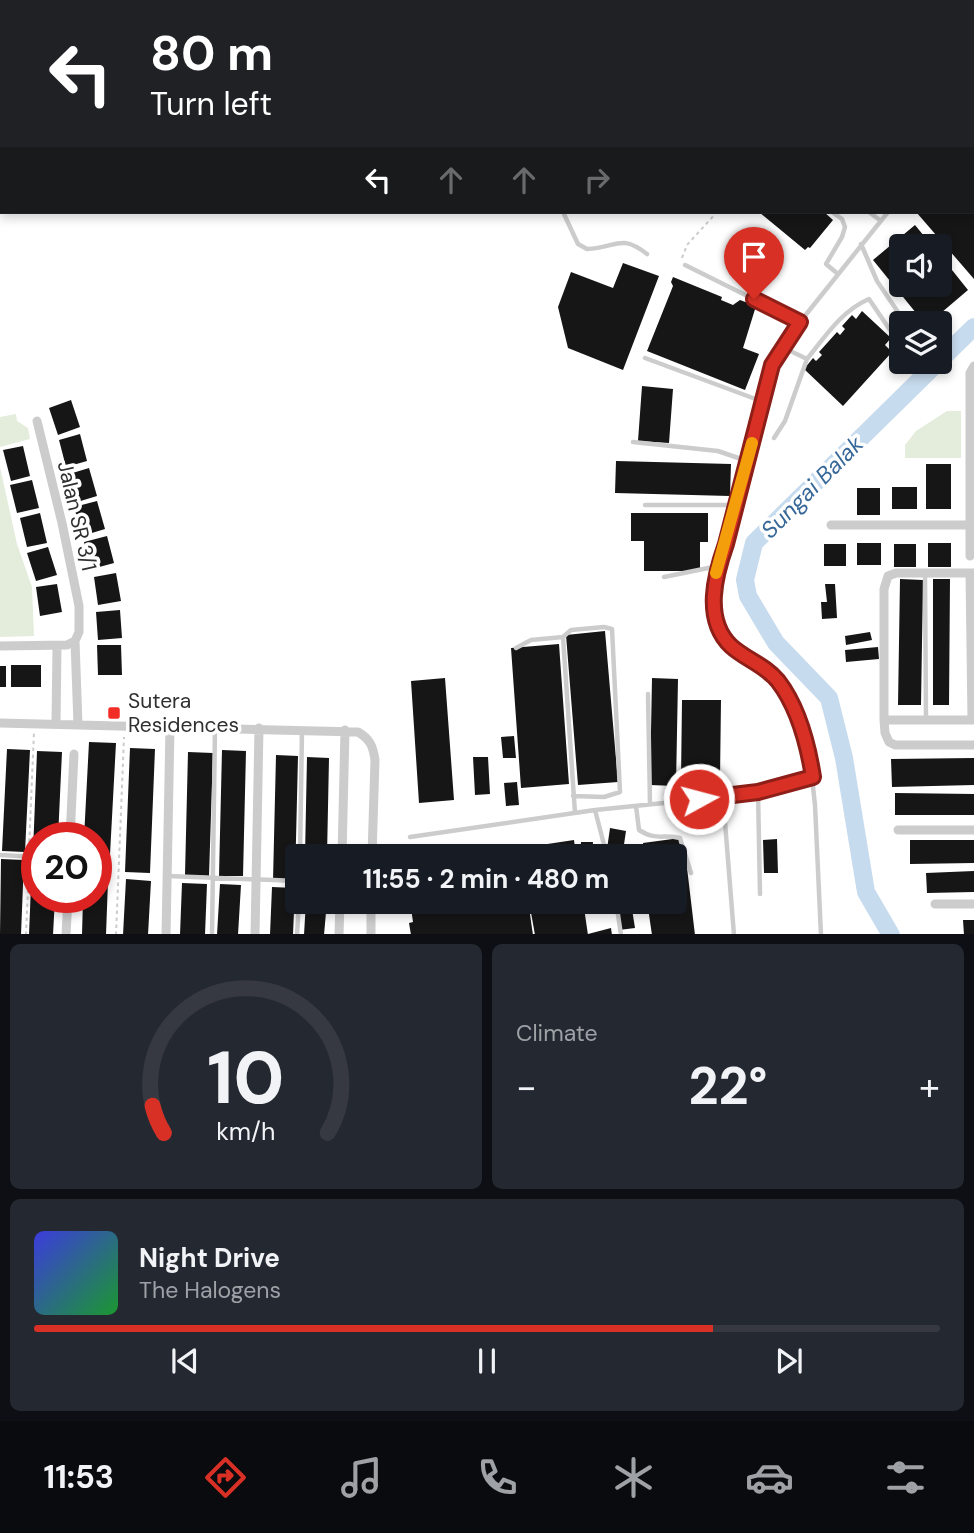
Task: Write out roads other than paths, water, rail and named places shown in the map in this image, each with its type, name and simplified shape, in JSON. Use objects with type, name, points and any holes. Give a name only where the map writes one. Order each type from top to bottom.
[{"type":"street","points":[[970,556],[970,373],[974,366]]},
{"type":"street","name":"Jalan SR 3/1","points":[[37,421],[62,523],[80,620],[75,641]]},
{"type":"street","points":[[831,525],[971,525]]},
{"type":"street","points":[[884,720],[973,720],[972,573],[897,573],[888,576],[884,590],[884,720],[885,733],[889,742],[895,745],[974,746]]},
{"type":"street","points":[[0,646],[57,646],[75,641],[78,725]]},
{"type":"street","points":[[55,724],[57,646]]},
{"type":"street","points":[[0,723],[358,732],[367,737],[373,747],[375,760],[372,844]]},
{"type":"street","points":[[166,934],[170,727]]},
{"type":"street","points":[[255,934],[259,729]]},
{"type":"street","points":[[342,844],[345,730]]},
{"type":"street","points":[[71,822],[74,754]]},
{"type":"street","points":[[898,830],[974,830]]},
{"type":"street","points":[[935,904],[974,904]]},
{"type":"street","points":[[66,934],[67,913]]},
{"type":"street","points":[[339,934],[340,914]]},
{"type":"street","points":[[371,914],[371,934]]},
{"type":"lane","points":[[564,214],[578,244],[587,249],[624,242],[635,245],[647,254]]},
{"type":"lane","points":[[835,214],[842,219],[845,226],[842,237],[826,264],[838,274]]},
{"type":"lane","points":[[872,214],[881,221]]},
{"type":"lane","points":[[821,934],[813,777],[802,731],[778,682],[765,668],[730,645],[721,633],[713,600],[718,566],[772,365],[800,322],[886,214]]},
{"type":"lane","points":[[861,244],[877,281],[897,311]]},
{"type":"lane","points":[[685,265],[800,322]]},
{"type":"lane","points":[[774,438],[785,421],[807,359],[854,305],[869,299],[889,329]]},
{"type":"lane","points":[[782,347],[807,359]]},
{"type":"lane","points":[[645,358],[761,401]]},
{"type":"lane","points":[[633,442],[718,451],[747,461]]},
{"type":"lane","points":[[645,505],[736,505]]},
{"type":"lane","points":[[664,577],[718,566]]},
{"type":"lane","points":[[925,573],[926,720]]},
{"type":"lane","points":[[516,648],[531,640],[563,637],[571,630],[604,627],[612,629],[620,792],[604,797],[573,796]]},
{"type":"lane","points":[[563,637],[575,813]]},
{"type":"lane","points":[[648,694],[650,804]]},
{"type":"lane","points":[[212,934],[215,727]]},
{"type":"lane","points":[[300,844],[302,729]]},
{"type":"lane","points":[[410,837],[595,810],[758,792],[813,777]]},
{"type":"lane","points":[[758,792],[760,894]]},
{"type":"lane","points":[[723,797],[733,934]]},
{"type":"lane","points":[[636,806],[639,830],[650,837],[669,835],[680,838],[691,873]]},
{"type":"lane","points":[[595,810],[604,844]]},
{"type":"lane","points":[[0,855],[21,856]]},
{"type":"lane","points":[[168,876],[285,880]]},
{"type":"lane","points":[[297,934],[298,914]]},
{"type":"lane","points":[[618,914],[621,934]]},
{"type":"waterway","name":"Sungai Balak","points":[[952,348],[974,327]]},
{"type":"waterway","name":"Sungai Balak","points":[[890,934],[866,892],[844,758],[829,698],[776,643],[748,596],[745,580],[754,543],[926,374]]},
{"type":"place","name":"Sutera Residences","points":[[114,713]]}]
